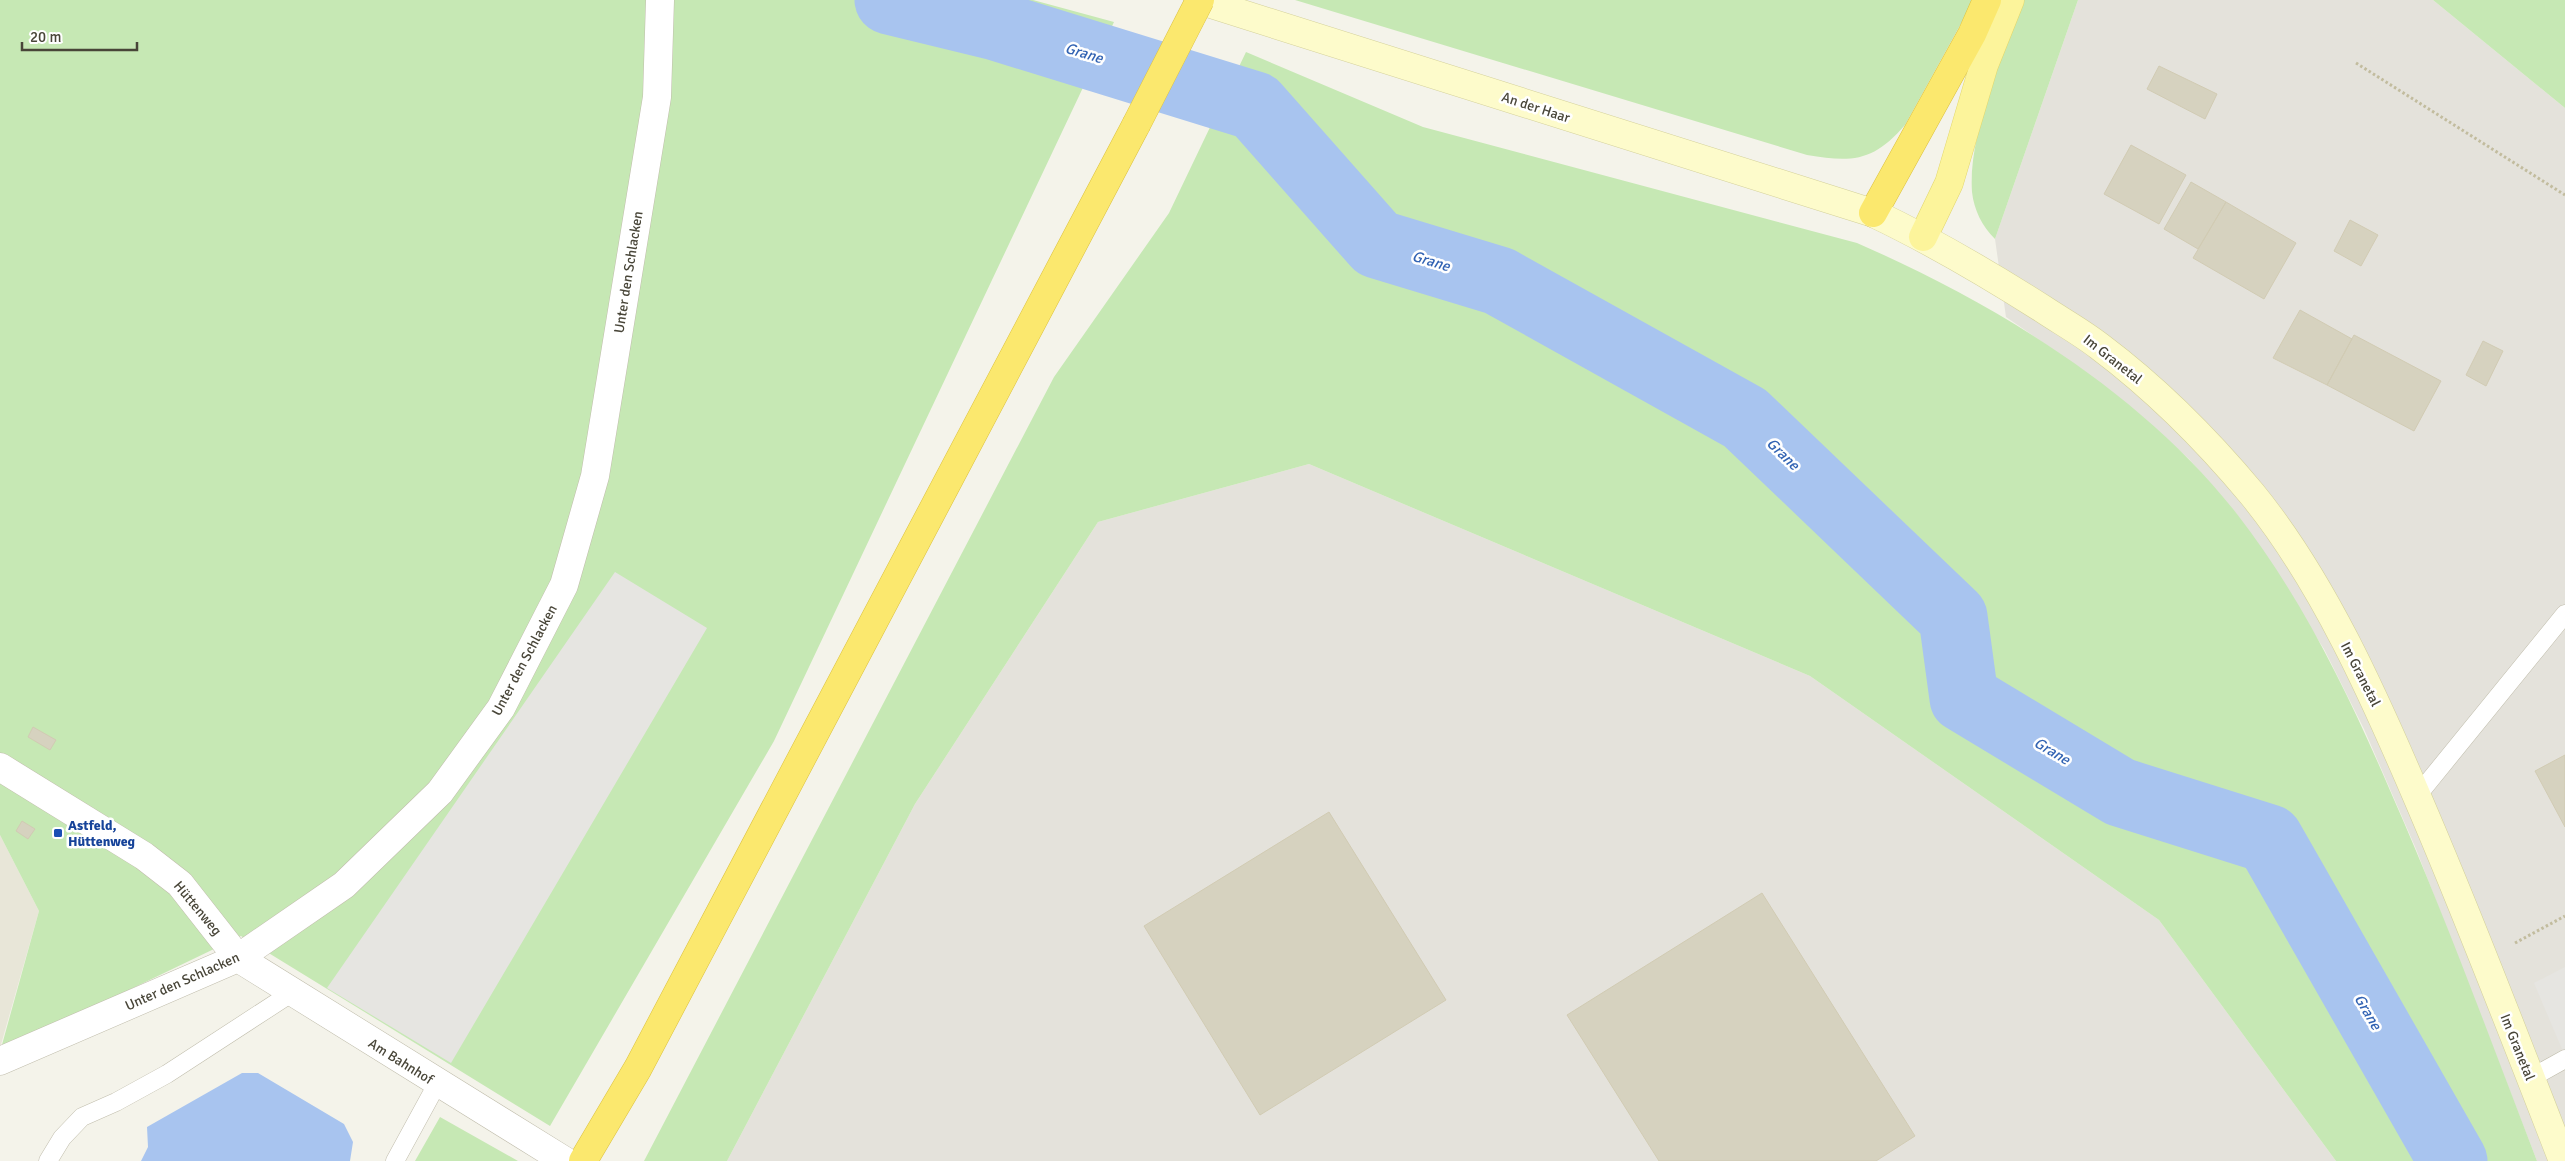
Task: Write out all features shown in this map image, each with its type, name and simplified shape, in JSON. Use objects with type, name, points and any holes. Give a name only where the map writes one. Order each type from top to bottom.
[{"type":"highway","points":[[583,1161],[638,1068],[1136,125],[1199,0]]},
{"type":"highway","points":[[1873,213],[1972,34],[1987,0]]},
{"type":"main road","points":[[1923,237],[1949,183],[1984,66],[2010,0]]},
{"type":"street","name":"Unter den Schlacken","points":[[0,1061],[238,958],[344,885],[440,792],[501,708],[564,585],[595,476],[657,97],[660,0]]},
{"type":"street","name":"An der Haar","points":[[1199,0],[1873,213],[1923,237]]},
{"type":"street","name":"Im Granetal","points":[[1923,237],[2012,289],[2098,345],[2153,391],[2200,436],[2253,495],[2292,549],[2342,635],[2384,720],[2484,960],[2563,1161]]},
{"type":"street","name":"Hüttenweg","points":[[0,767],[144,856],[180,884],[238,958]]},
{"type":"street","name":"Am Bahnhof","points":[[238,958],[438,1084],[565,1161]]},
{"type":"lane","points":[[2417,796],[2565,614]]},
{"type":"lane","points":[[48,1161],[62,1138],[82,1117],[116,1102],[167,1074],[293,992]]},
{"type":"lane","points":[[2531,1078],[2565,1059]]},
{"type":"lane","points":[[395,1161],[438,1084]]},
{"type":"path","points":[[2356,63],[2565,195]]},
{"type":"path","points":[[2484,960],[2565,916]]},
{"type":"shaded area","points":[[2078,0],[2433,0],[2565,108],[2565,1161],[2537,1161],[2416,849],[2364,729],[2324,649],[2236,513],[2189,459],[2138,413],[2083,370],[2006,317],[1995,239]]},
{"type":"shaded area","points":[[1309,464],[1810,676],[2159,920],[2336,1161],[727,1161],[915,804],[1098,522]]},
{"type":"shaded area","points":[[615,572],[707,628],[451,1063],[327,988]]},
{"type":"shaded area","points":[[0,835],[39,911],[0,1048]]},
{"type":"shaded area","points":[[2565,967],[2565,1056],[2534,983]]},
{"type":"green space","points":[[0,0],[1033,0],[1114,22],[774,741],[550,1126],[241,936],[0,1052],[39,911],[0,835]]},
{"type":"green space","points":[[1295,0],[1974,0],[1905,125],[1883,146],[1862,157],[1837,159],[1807,155]]},
{"type":"green space","points":[[2024,0],[2078,0],[1995,239],[1986,229],[1975,205],[1972,192],[1972,169],[1981,120],[1997,69]]},
{"type":"green space","points":[[2433,0],[2565,0],[2565,108]]},
{"type":"green space","points":[[1246,52],[1423,127],[1857,243],[1909,267],[2013,323],[2064,356],[2112,391],[2157,429],[2199,470],[2237,514],[2283,580],[2324,650],[2376,758],[2412,840],[2467,977],[2537,1161],[2336,1161],[2159,920],[1810,676],[1309,464],[1098,522],[915,804],[727,1161],[644,1161],[1054,377],[1169,213]]},
{"type":"green space","points":[[440,1117],[518,1161],[415,1161]]},
{"type":"water","points":[[242,1073],[258,1073],[344,1124],[353,1142],[350,1161],[141,1161],[148,1147],[147,1127]]},
{"type":"building","points":[[2159,66],[2217,94],[2205,119],[2147,89]]},
{"type":"building","points":[[2131,145],[2186,175],[2159,224],[2104,194]]},
{"type":"building","points":[[2191,182],[2226,202],[2198,249],[2164,229]]},
{"type":"building","points":[[2226,202],[2296,243],[2264,299],[2193,258]]},
{"type":"building","points":[[2350,220],[2378,235],[2361,266],[2334,251]]},
{"type":"building","points":[[2300,310],[2352,339],[2327,385],[2273,358]]},
{"type":"building","points":[[2354,335],[2441,381],[2414,431],[2327,385]]},
{"type":"building","points":[[2483,341],[2503,351],[2486,386],[2466,375]]},
{"type":"building","points":[[33,727],[56,740],[50,750],[28,737]]},
{"type":"building","points":[[2565,755],[2565,827],[2535,771]]},
{"type":"building","points":[[1329,812],[1446,1000],[1260,1115],[1144,926]]},
{"type":"building","points":[[22,821],[35,829],[28,839],[16,831]]},
{"type":"building","points":[[1762,893],[1915,1136],[1876,1161],[1659,1161],[1567,1015]]},
{"type":"waterway","name":"Grane","points":[[889,0],[996,26],[1255,106],[1377,244],[1499,281],[1745,418],[1953,617],[1964,698],[2120,792],[2269,839],[2453,1161]]},
{"type":"place","name":"Astfeld, Hüttenweg","points":[[58,833]]}]
